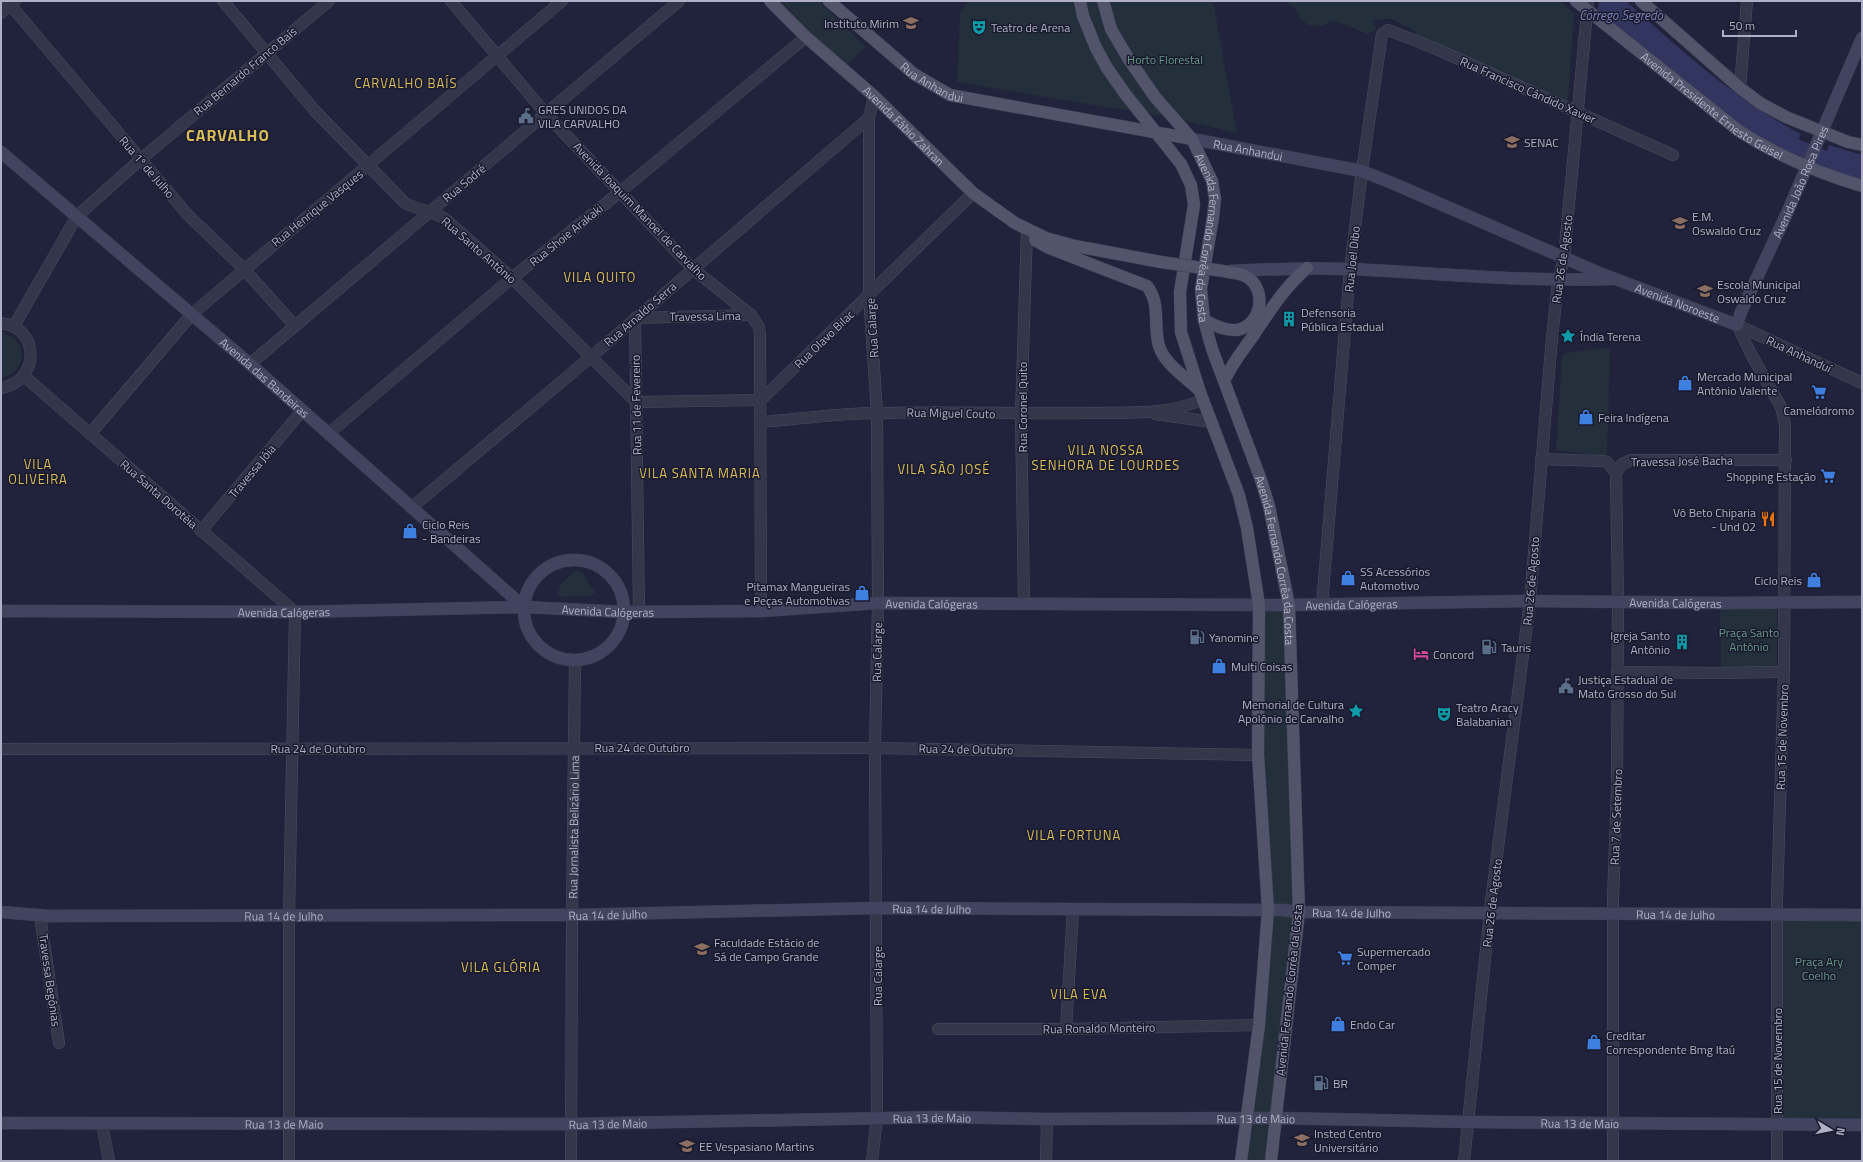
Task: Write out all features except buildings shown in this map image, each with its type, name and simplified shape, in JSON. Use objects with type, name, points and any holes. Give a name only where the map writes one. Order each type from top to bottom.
[{"type":"main road","name":"Avenida Fábio Zahran","points":[[770,1],[806,37],[874,96],[973,193],[1027,232]]},
{"type":"main road","name":"Rua Anhandui","points":[[829,1],[884,49],[924,81],[950,95],[1192,139]]},
{"type":"main road","name":"Avenida Fernando Corrêa da Costa","points":[[1080,1],[1083,16],[1103,61],[1126,95],[1181,164],[1191,185],[1194,205],[1180,292],[1181,332],[1201,395],[1239,495],[1247,528],[1259,605],[1258,755],[1268,910],[1259,1025],[1241,1161]]},
{"type":"main road","name":"Avenida Fernando Corrêa da Costa","points":[[1103,1],[1111,28],[1128,58],[1155,98],[1192,139],[1212,181],[1215,199],[1201,289],[1204,320],[1212,349],[1225,380],[1269,506],[1289,605],[1299,912],[1270,1161]]},
{"type":"main road","points":[[1642,1],[1740,88],[1760,103],[1819,135],[1862,145]]},
{"type":"main road","name":"Avenida Presidente Ernesto Geisel","points":[[1585,4],[1739,131],[1767,149],[1862,186]]},
{"type":"main road","points":[[1027,232],[1049,248],[1146,286],[1153,295],[1159,346],[1165,357],[1201,395]]},
{"type":"main road","points":[[1027,232],[1075,246],[1246,276],[1253,283],[1258,292],[1258,312],[1254,320],[1246,327],[1236,330],[1220,328],[1204,320]]},
{"type":"main road","points":[[1225,380],[1233,363],[1276,301],[1291,282],[1307,268]]},
{"type":"street","name":"Rua Santo Antônio","points":[[223,1],[316,111],[405,203],[412,207],[431,211],[444,218],[512,278],[592,356],[636,402]]},
{"type":"street","name":"Rua Bernardo Franco Baís","points":[[14,326],[77,216],[140,160],[328,1]]},
{"type":"street","name":"Avenida Joaquim Manoel de Carvalho","points":[[451,1],[546,114],[693,269],[751,315],[759,327],[761,400],[761,612]]},
{"type":"street","name":"Rua Henrique Vasques","points":[[90,434],[192,314],[562,1]]},
{"type":"street","name":"Rua Sodré","points":[[250,364],[679,1]]},
{"type":"street","points":[[1740,88],[1747,1]]},
{"type":"street","points":[[1,13],[11,2]]},
{"type":"street","name":"Rua 1º de Julho","points":[[11,2],[140,160],[188,215],[244,269],[295,326]]},
{"type":"street","name":"Rua 26 de Agosto","points":[[1464,1161],[1490,914],[1530,601],[1541,459],[1558,281],[1564,258],[1578,112],[1585,4]]},
{"type":"street","name":"Rua Francisco Cândido Xavier","points":[[1382,34],[1388,30],[1415,40],[1673,155]]},
{"type":"street","name":"Rua Joel Dibo","points":[[1322,604],[1350,269],[1382,34]]},
{"type":"street","name":"Rua Shoie Arakaki","points":[[328,434],[512,278],[620,192],[806,37]]},
{"type":"street","name":"Avenida João Rosa Pires","points":[[1737,326],[1740,312],[1862,38]]},
{"type":"street","name":"Rua Calarge","points":[[872,1161],[877,1117],[875,748],[878,603],[877,413],[869,294],[869,118],[874,96]]},
{"type":"street","name":"Rua Arnaldo Serra","points":[[410,508],[592,356],[869,118]]},
{"type":"street","name":"Rua Anhandui","points":[[1192,139],[1362,172],[1392,183],[1564,258]]},
{"type":"street","name":"Avenida das Bandeiras","points":[[1,152],[250,364],[410,508],[524,607]]},
{"type":"street","name":"Rua Olavo Bilac","points":[[761,400],[973,193]]},
{"type":"street","name":"Rua Coronel Quito","points":[[1024,604],[1021,414],[1027,232]]},
{"type":"street","name":"Avenida Noroeste","points":[[1564,258],[1685,307],[1737,326]]},
{"type":"street","name":"Avenida Noroeste","points":[[1222,271],[1307,268],[1350,269],[1558,281],[1618,279]]},
{"type":"street","name":"Travessa Lima","points":[[635,318],[751,315]]},
{"type":"street","name":"Rua 11 de Fevereiro","points":[[635,318],[639,612]]},
{"type":"street","points":[[1,323],[14,326],[23,334],[29,344],[31,355],[29,366],[24,376],[10,386],[1,388]]},
{"type":"street","name":"Rua Anhanduí","points":[[1737,326],[1862,383]]},
{"type":"street","name":"Rua 15 de Novembro","points":[[1737,326],[1752,356],[1782,407],[1785,425],[1784,672],[1777,915],[1777,1161]]},
{"type":"street","name":"Rua Santa Dorotéia","points":[[24,376],[295,612]]},
{"type":"street","name":"Rua Miguel Couto","points":[[761,422],[877,413],[1021,414],[1141,412],[1189,406],[1201,395]]},
{"type":"street","points":[[636,402],[761,400]]},
{"type":"street","name":"Travessa Jóia","points":[[201,531],[302,411]]},
{"type":"street","name":"Rua Miguel Couto","points":[[1141,412],[1212,422]]},
{"type":"street","name":"Travessa José Bacha","points":[[1541,459],[1602,461],[1607,462],[1616,473],[1622,464],[1631,460],[1786,460]]},
{"type":"street","name":"Rua 7 de Setembro","points":[[1613,1161],[1613,914],[1617,787],[1618,601],[1616,473]]},
{"type":"street","points":[[576,560],[592,563],[605,570],[616,582],[622,596],[624,612],[621,627],[614,640],[603,651],[590,658],[575,660],[559,658],[544,650],[533,639],[526,624],[524,607],[527,592],[535,578],[547,568],[561,561],[576,560]]},
{"type":"street","name":"Avenida Calógeras","points":[[1,611],[295,612],[524,607],[624,612],[761,612],[878,603],[1289,605],[1530,601],[1862,602]]},
{"type":"street","points":[[289,1161],[289,916],[295,612]]},
{"type":"street","name":"Rua Jornalista Belizário Lima","points":[[571,1161],[575,660]]},
{"type":"street","points":[[1617,672],[1784,672]]},
{"type":"street","name":"Rua 24 de Outubro","points":[[1,749],[875,748],[1258,755]]},
{"type":"street","name":"Rua 14 de Julho","points":[[1,912],[40,916],[572,915],[877,908],[1268,910],[1299,912],[1490,914],[1862,915]]},
{"type":"street","points":[[1066,1029],[1073,910]]},
{"type":"street","name":"Travessa Begônias","points":[[40,916],[59,1043]]},
{"type":"street","name":"Rua Ronaldo Monteiro","points":[[938,1028],[1066,1029],[1259,1025]]},
{"type":"street","name":"Rua 13 de Maio","points":[[1,1123],[572,1124],[877,1117],[1047,1119],[1276,1118],[1468,1122],[1777,1125],[1862,1124]]},
{"type":"street","points":[[1046,1161],[1047,1119]]},
{"type":"street","points":[[102,1124],[109,1161]]},
{"type":"green space","points":[[780,1],[819,1],[866,47],[845,67]]},
{"type":"green space","name":"Horto Florestal","points":[[969,1],[1213,1],[1237,133],[1172,118],[957,82],[960,13]]},
{"type":"green space","points":[[1285,1],[1561,1],[1574,14],[1568,102],[1494,68],[1487,70],[1465,61],[1454,51],[1418,37],[1413,30],[1392,19],[1372,20],[1376,30],[1367,34],[1344,24],[1330,21],[1324,26],[1308,25],[1299,18],[1297,10]]},
{"type":"green space","points":[[1,332],[16,339],[21,348],[22,354],[19,367],[13,373],[5,377],[1,377]]},
{"type":"green space","points":[[1604,348],[1610,350],[1607,456],[1556,450],[1562,356],[1566,353]]},
{"type":"green space","points":[[575,571],[582,572],[596,594],[589,596],[558,597],[559,588]]},
{"type":"green space","points":[[1259,605],[1289,605],[1299,912],[1271,1161],[1241,1161],[1267,938]]},
{"type":"green space","name":"Praça Santo Antônio","points":[[1720,606],[1777,607],[1777,671],[1721,672]]},
{"type":"green space","name":"Praça Ary Coelho","points":[[1777,915],[1862,915],[1862,1125],[1777,1125]]},
{"type":"water","name":"Córrego Segredo","points":[[1599,1],[1626,1],[1688,56],[1731,90],[1777,121],[1801,134],[1792,154],[1772,147],[1734,123],[1597,14]]},
{"type":"water","points":[[1829,145],[1862,155],[1862,179],[1821,165]]},
{"type":"waterway","name":"Córrego Segredo","points":[[1796,148],[1827,161],[1862,171]]},
{"type":"place","name":"Instituto Mirim","points":[[911,23]]},
{"type":"place","name":"Teatro de Arena","points":[[979,27]]},
{"type":"place","name":"GRES UNIDOS DA VILA CARVALHO","points":[[526,116]]},
{"type":"place","name":"SENAC","points":[[1512,142]]},
{"type":"place","name":"E.M. Oswaldo Cruz","points":[[1680,223]]},
{"type":"place","name":"Escola Municipal Oswaldo Cruz","points":[[1705,291]]},
{"type":"place","name":"Defensoria Pública Estadual","points":[[1289,319]]},
{"type":"place","name":"Índia Terena","points":[[1568,336]]},
{"type":"place","name":"Mercado Municipal Antônio Valente","points":[[1685,383]]},
{"type":"place","name":"Camelódromo","points":[[1819,392]]},
{"type":"place","name":"Feira Indígena","points":[[1586,417]]},
{"type":"place","name":"Shopping Estação","points":[[1828,476]]},
{"type":"place","name":"Vô Beto Chiparia - Und 02","points":[[1768,519]]},
{"type":"place","name":"Ciclo Reis - Bandeiras","points":[[410,531]]},
{"type":"place","name":"SS Acessórios Automotivo","points":[[1348,578]]},
{"type":"place","name":"Ciclo Reis","points":[[1814,580]]},
{"type":"place","name":"Pitamax Mangueiras e Peças Automotivas","points":[[862,593]]},
{"type":"place","name":"Yanomine","points":[[1197,637]]},
{"type":"place","name":"Igreja Santo Antônio","points":[[1682,642]]},
{"type":"place","name":"Tauris","points":[[1489,647]]},
{"type":"place","name":"Concord","points":[[1421,654]]},
{"type":"place","name":"Multi Coisas","points":[[1219,666]]},
{"type":"place","name":"Justiça Estadual de Mato Grosso do Sul","points":[[1566,686]]},
{"type":"place","name":"Memorial de Cultura Apolônio de Carvalho","points":[[1356,711]]},
{"type":"place","name":"Teatro Aracy Balabanian","points":[[1444,714]]},
{"type":"place","name":"Faculdade Estácio de Sá de Campo Grande","points":[[702,949]]},
{"type":"place","name":"Supermercado Comper","points":[[1345,958]]},
{"type":"place","name":"Endo Car","points":[[1338,1024]]},
{"type":"place","name":"Creditar Correspondente Bmg Itaú","points":[[1594,1042]]},
{"type":"place","name":"BR","points":[[1321,1083]]},
{"type":"place","name":"Insted Centro Universitário","points":[[1302,1140]]},
{"type":"place","name":"EE Vespasiano Martins","points":[[687,1146]]},
{"type":"district","name":"CARVALHO BAÍS","points":[[406,83]]},
{"type":"district","name":"CARVALHO","points":[[228,135]]},
{"type":"district","name":"VILA QUITO","points":[[600,277]]},
{"type":"district","name":"VILA NOSSA SENHORA DE LOURDES","points":[[1106,458]]},
{"type":"district","name":"VILA SÃO JOSÉ","points":[[944,469]]},
{"type":"district","name":"VILA OLIVEIRA","points":[[38,472]]},
{"type":"district","name":"VILA SANTA MARIA","points":[[700,473]]},
{"type":"district","name":"VILA FORTUNA","points":[[1074,835]]},
{"type":"district","name":"VILA GLÓRIA","points":[[501,967]]},
{"type":"district","name":"VILA EVA","points":[[1079,994]]}]
